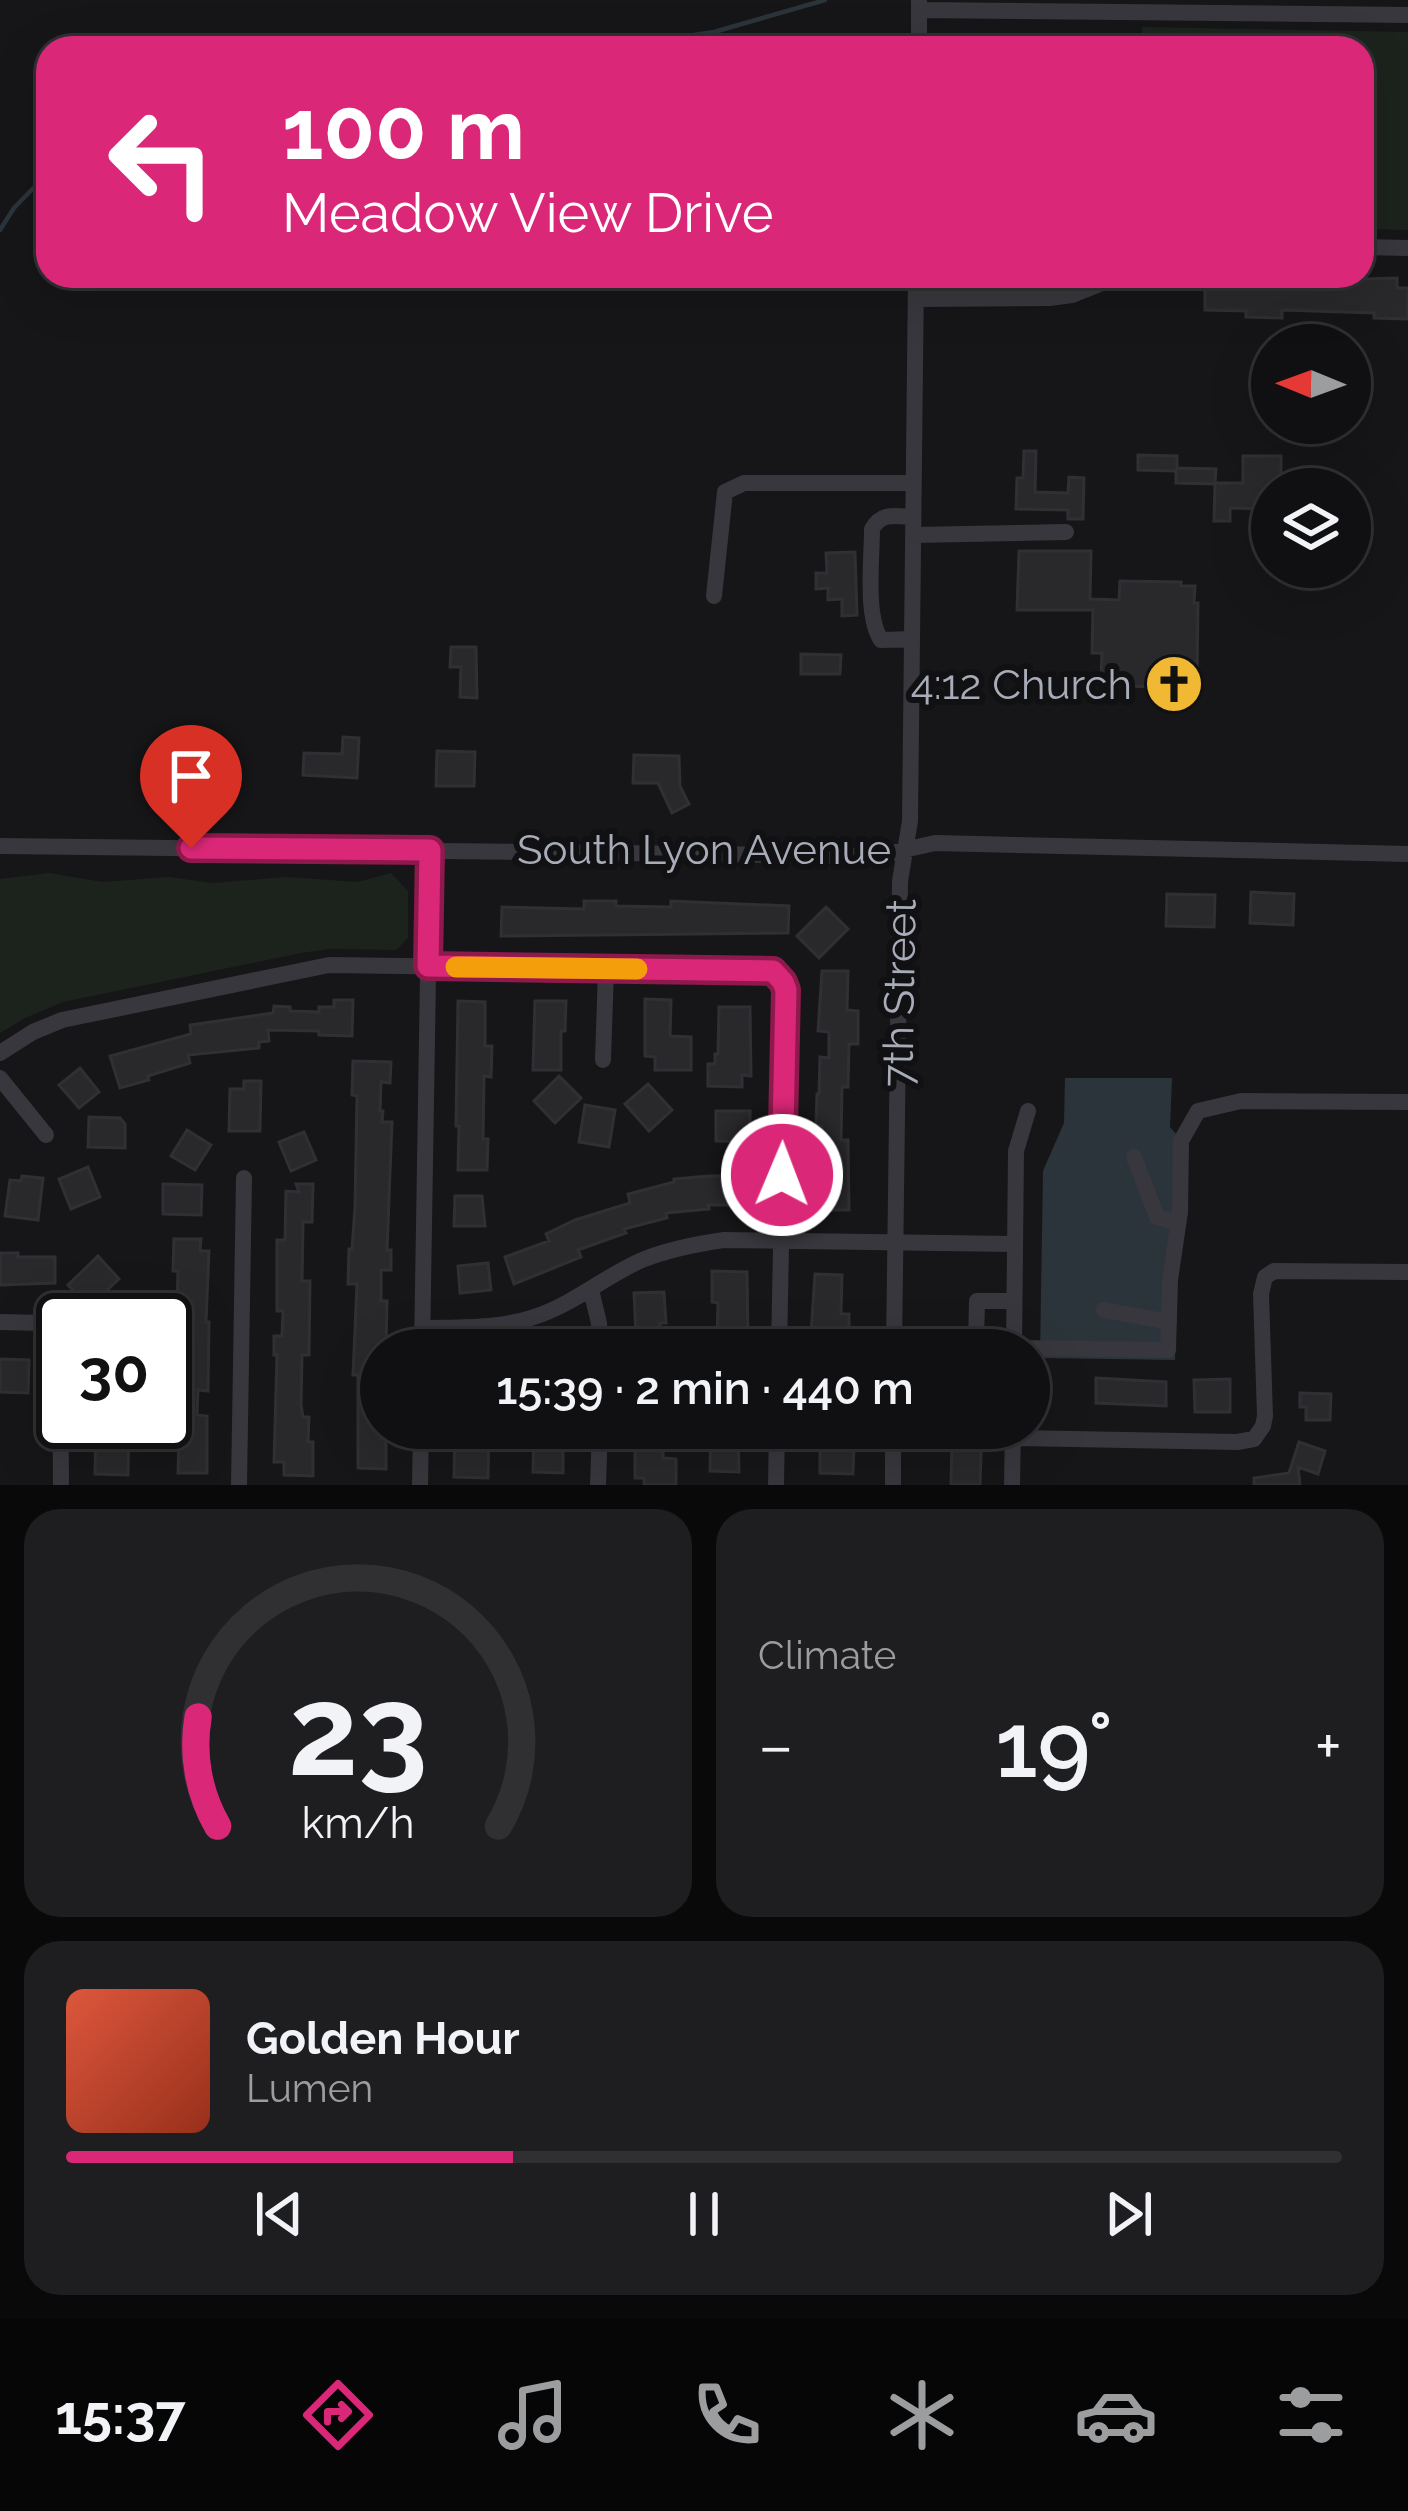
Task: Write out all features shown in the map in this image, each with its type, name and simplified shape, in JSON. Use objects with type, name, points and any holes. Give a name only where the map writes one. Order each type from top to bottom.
[{"type":"street","points":[[919,36],[919,5],[1408,15]]},
{"type":"street","points":[[1374,247],[1408,248]]},
{"type":"street","name":"7th Street","points":[[894,1329],[900,881],[910,821],[916,288]]},
{"type":"street","points":[[1057,288],[1059,297]]},
{"type":"street","points":[[916,299],[1059,297],[1093,288]]},
{"type":"street","points":[[714,596],[725,492],[744,483],[914,483]]},
{"type":"street","points":[[912,639],[881,640],[875,631],[872,529],[878,519],[887,515],[913,526],[1066,532]]},
{"type":"street","name":"South Lyon Avenue","points":[[0,846],[877,856],[934,843],[975,843],[1408,854]]},
{"type":"street","points":[[430,850],[423,1328],[507,1324],[535,1317],[643,1260],[724,1240],[1013,1244]]},
{"type":"street","points":[[0,1053],[62,1020],[329,965],[766,970],[778,976],[786,990],[779,1329]]},
{"type":"street","points":[[603,1060],[606,970]]},
{"type":"street","points":[[0,1078],[46,1135]]},
{"type":"street","points":[[1050,1347],[1168,1350],[1181,1141],[1198,1111],[1241,1102],[1408,1102]]},
{"type":"street","points":[[1013,1329],[1016,1151],[1028,1111]]},
{"type":"street","points":[[1134,1157],[1157,1217],[1178,1223]]},
{"type":"street","points":[[239,1485],[244,1178]]},
{"type":"street","points":[[1050,1434],[1254,1439],[1265,1416],[1261,1294],[1265,1276],[1274,1271],[1408,1272]]},
{"type":"street","points":[[591,1290],[599,1329]]},
{"type":"street","points":[[976,1329],[977,1301],[1013,1301]]},
{"type":"street","points":[[1104,1310],[1169,1322]]},
{"type":"street","points":[[0,1322],[45,1323],[57,1330],[62,1343],[62,1485]]},
{"type":"street","points":[[420,1485],[421,1449]]},
{"type":"street","points":[[598,1485],[599,1449]]},
{"type":"street","points":[[776,1485],[777,1449]]},
{"type":"street","points":[[892,1485],[893,1449]]},
{"type":"street","points":[[1012,1485],[1013,1449]]},
{"type":"shaded area","points":[[1142,27],[1408,32],[1408,230],[1374,229],[1374,36],[1142,36]]},
{"type":"shaded area","points":[[49,873],[103,882],[169,877],[213,883],[286,877],[358,882],[391,873],[408,891],[408,938],[396,950],[301,953],[63,1002],[0,1033],[0,879]]},
{"type":"shaded area","points":[[1065,1078],[1172,1078],[1170,1127],[1189,1149],[1175,1360],[1050,1358],[1050,1329],[1040,1329],[1043,1171],[1064,1123]]},
{"type":"building","points":[[1397,278],[1397,288],[1408,288],[1408,319],[1282,310],[1282,318],[1246,317],[1246,311],[1205,310],[1205,288],[1374,288],[1374,279]]},
{"type":"building","points":[[1024,451],[1036,451],[1035,492],[1068,493],[1069,477],[1084,478],[1083,519],[1068,519],[1068,510],[1016,509]]},
{"type":"building","points":[[1138,455],[1177,456],[1177,468],[1216,469],[1215,483],[1243,483],[1243,456],[1281,456],[1281,468],[1251,468],[1251,508],[1230,508],[1230,521],[1214,521],[1215,484],[1176,483],[1176,471],[1138,470]]},
{"type":"building","points":[[1019,551],[1091,551],[1090,599],[1119,600],[1120,581],[1195,586],[1197,677],[1173,676],[1173,687],[1118,686],[1118,680],[1101,679],[1102,653],[1092,653],[1093,610],[1017,610]]},
{"type":"building","points":[[855,552],[857,615],[842,616],[842,599],[828,600],[828,588],[816,589],[816,573],[827,573],[826,553]]},
{"type":"building","points":[[451,647],[476,647],[477,698],[460,697],[461,667],[450,667]]},
{"type":"building","points":[[801,654],[841,655],[840,674],[801,674]]},
{"type":"building","points":[[343,737],[359,738],[357,778],[303,775],[304,753],[342,754]]},
{"type":"building","points":[[437,751],[475,752],[474,786],[436,786]]},
{"type":"building","points":[[634,755],[679,756],[680,786],[689,804],[672,813],[658,783],[633,783]]},
{"type":"building","points":[[1251,892],[1294,894],[1293,925],[1250,923]]},
{"type":"building","points":[[1167,894],[1215,895],[1214,927],[1166,926]]},
{"type":"building","points":[[584,901],[616,901],[616,906],[671,907],[671,901],[789,906],[788,933],[501,936],[502,907],[584,909]]},
{"type":"building","points":[[826,907],[848,929],[819,958],[797,936]]},
{"type":"building","points":[[822,971],[848,971],[847,1010],[858,1011],[858,1044],[849,1044],[848,1087],[842,1087],[841,1140],[848,1140],[849,1210],[817,1210],[814,1151],[822,1151],[822,1126],[816,1125],[817,1094],[820,1057],[829,1058],[829,1032],[818,1031]]},
{"type":"building","points":[[645,999],[671,1000],[670,1036],[691,1037],[691,1070],[655,1070],[655,1057],[645,1056]]},
{"type":"building","points":[[334,1000],[353,1000],[352,1036],[268,1030],[269,1041],[259,1042],[259,1048],[188,1055],[190,1063],[120,1088],[110,1056],[191,1034],[190,1025],[273,1013],[274,1006],[319,1012],[319,1007],[334,1007]]},
{"type":"building","points":[[458,1001],[485,1002],[485,1046],[492,1046],[491,1077],[484,1076],[487,1170],[458,1170]]},
{"type":"building","points":[[535,1001],[566,1001],[561,1070],[533,1070]]},
{"type":"building","points":[[719,1007],[750,1007],[751,1076],[742,1075],[742,1087],[708,1086],[708,1064],[715,1064],[718,1054]]},
{"type":"building","points":[[353,1061],[391,1062],[390,1083],[381,1082],[380,1111],[382,1122],[392,1122],[387,1250],[391,1250],[391,1270],[381,1270],[386,1329],[360,1329],[360,1449],[386,1449],[386,1469],[358,1468],[358,1375],[353,1375],[357,1284],[348,1284],[355,1207],[357,1096],[352,1095]]},
{"type":"building","points":[[80,1068],[99,1092],[79,1108],[59,1085]]},
{"type":"building","points":[[559,1076],[581,1098],[555,1123],[534,1101]]},
{"type":"building","points":[[244,1081],[261,1081],[260,1131],[229,1131],[230,1089],[244,1089]]},
{"type":"building","points":[[648,1084],[672,1110],[649,1131],[625,1104]]},
{"type":"building","points":[[585,1105],[615,1110],[609,1147],[579,1142]]},
{"type":"building","points":[[716,1111],[750,1111],[750,1142],[716,1141]]},
{"type":"building","points":[[89,1117],[120,1118],[125,1124],[125,1148],[88,1147]]},
{"type":"building","points":[[187,1130],[211,1145],[195,1170],[171,1156]]},
{"type":"building","points":[[304,1132],[316,1160],[291,1171],[279,1142]]},
{"type":"building","points":[[88,1167],[100,1197],[71,1209],[59,1179]]},
{"type":"building","points":[[22,1176],[43,1178],[38,1220],[5,1216],[10,1180],[21,1181]]},
{"type":"building","points":[[751,1176],[751,1205],[708,1205],[709,1209],[666,1213],[667,1218],[624,1229],[626,1233],[578,1250],[581,1257],[514,1284],[505,1257],[549,1241],[546,1234],[630,1203],[628,1194],[674,1179]]},
{"type":"building","points":[[163,1184],[202,1185],[201,1215],[163,1214]]},
{"type":"building","points":[[296,1184],[313,1184],[312,1222],[303,1222],[302,1281],[310,1281],[309,1355],[302,1355],[301,1405],[303,1417],[309,1417],[313,1476],[284,1475],[284,1462],[274,1462],[274,1336],[282,1336],[283,1311],[277,1311],[277,1240],[285,1240],[286,1191],[299,1192]]},
{"type":"building","points":[[455,1196],[482,1196],[485,1226],[454,1226]]},
{"type":"building","points":[[174,1239],[201,1239],[200,1251],[209,1251],[208,1391],[198,1390],[197,1415],[207,1416],[207,1473],[178,1473],[179,1449],[192,1449],[192,1293],[177,1293],[178,1271],[173,1271]]},
{"type":"building","points":[[0,1253],[55,1257],[55,1283],[0,1285]]},
{"type":"building","points":[[98,1256],[119,1279],[104,1293],[76,1293],[68,1285]]},
{"type":"building","points":[[488,1263],[491,1290],[460,1293],[458,1266]]},
{"type":"building","points":[[712,1271],[747,1272],[748,1329],[717,1329],[718,1303],[712,1302]]},
{"type":"building","points":[[815,1274],[842,1275],[841,1314],[849,1314],[849,1329],[811,1329]]},
{"type":"building","points":[[664,1292],[666,1323],[660,1323],[660,1329],[636,1329],[634,1293]]},
{"type":"building","points":[[0,1359],[29,1360],[28,1393],[0,1392]]},
{"type":"building","points":[[1096,1378],[1166,1382],[1166,1406],[1096,1403]]},
{"type":"building","points":[[1230,1379],[1230,1412],[1195,1412],[1194,1380]]},
{"type":"building","points":[[1300,1393],[1331,1394],[1330,1420],[1306,1420]]},
{"type":"building","points":[[1299,1442],[1325,1451],[1318,1474],[1298,1467],[1300,1485],[1254,1485],[1254,1478],[1289,1473]]},
{"type":"building","points":[[95,1449],[128,1449],[128,1475],[95,1474]]},
{"type":"building","points":[[455,1449],[489,1449],[488,1478],[454,1477]]},
{"type":"building","points":[[534,1449],[563,1449],[563,1473],[533,1472]]},
{"type":"building","points":[[635,1449],[663,1449],[663,1458],[676,1459],[676,1485],[644,1485],[644,1478],[635,1478]]},
{"type":"building","points":[[711,1449],[738,1449],[739,1472],[710,1471]]},
{"type":"building","points":[[820,1449],[854,1449],[853,1474],[820,1473]]},
{"type":"building","points":[[952,1449],[981,1449],[980,1485],[951,1485]]},
{"type":"waterway","points":[[687,36],[825,0]]},
{"type":"waterway","points":[[0,230],[36,185]]},
{"type":"slow traffic","points":[[456,967],[637,969]]},
{"type":"place","name":"4:12 Church","points":[[1174,684]]},
{"type":"route","points":[[191,848],[430,850],[428,966],[773,971],[786,990],[782,1175]]}]
